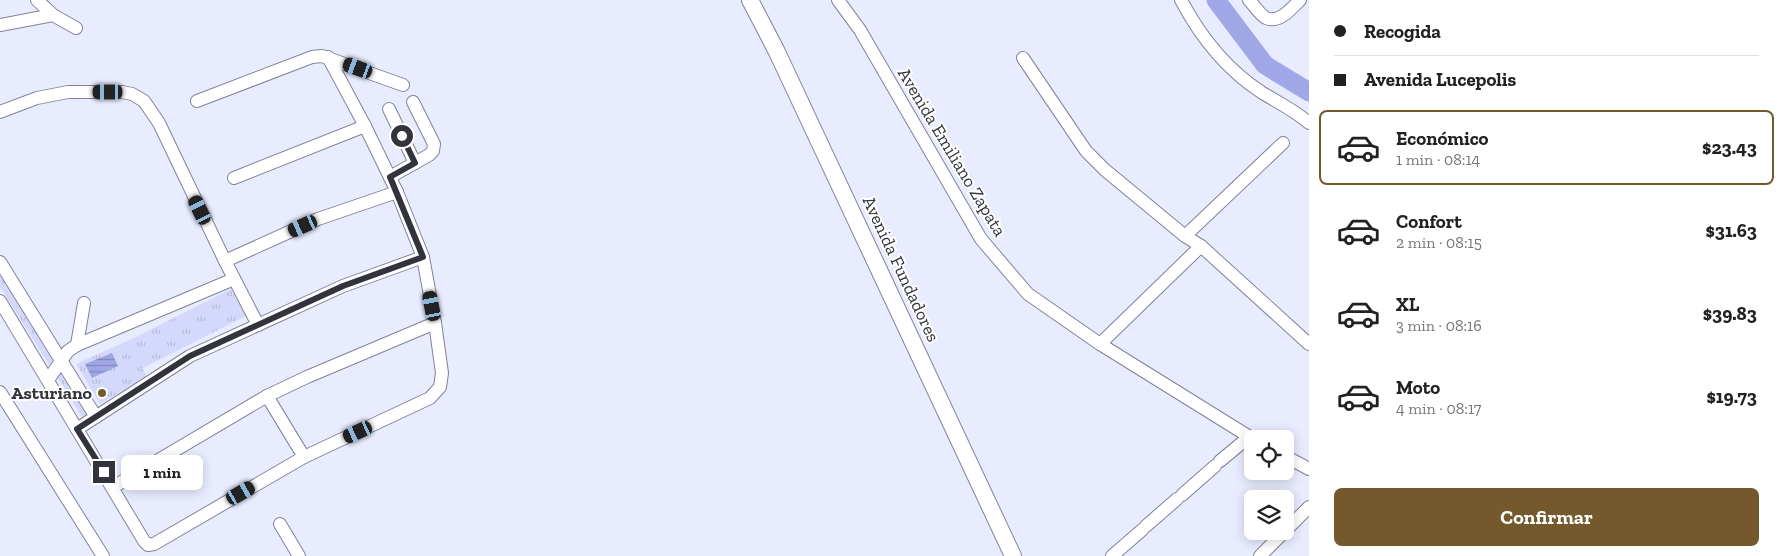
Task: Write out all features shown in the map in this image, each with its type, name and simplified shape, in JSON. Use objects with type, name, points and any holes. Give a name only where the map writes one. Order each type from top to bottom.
[{"type":"main road","name":"Avenida Fundadores","points":[[750,0],[781,61],[1013,556]]},
{"type":"main road","name":"Avenida Fundadores","points":[[763,0],[1024,556]]},
{"type":"street","points":[[37,0],[54,15],[76,28]]},
{"type":"street","name":"Avenida Emiliano Zapata","points":[[838,0],[860,30],[981,239],[1028,294],[1100,344],[1244,434]]},
{"type":"street","points":[[1180,0],[1192,21],[1216,52],[1241,78],[1309,123]]},
{"type":"street","points":[[1249,0],[1266,18],[1274,19],[1285,14],[1300,0]]},
{"type":"street","points":[[0,25],[54,15]]},
{"type":"street","points":[[197,101],[312,57],[322,56],[403,85]]},
{"type":"street","points":[[0,301],[148,545],[154,544],[304,457],[430,398],[440,387],[442,373],[436,323],[423,257],[390,177],[328,57]]},
{"type":"street","points":[[1024,58],[1086,151],[1105,170],[1185,236],[1201,246],[1308,343]]},
{"type":"street","points":[[0,112],[37,98],[68,92],[122,92],[132,94],[144,101],[159,123],[258,325]]},
{"type":"street","points":[[390,177],[433,151],[434,144],[413,102]]},
{"type":"street","points":[[390,109],[415,163]]},
{"type":"street","points":[[234,178],[365,126]]},
{"type":"street","points":[[1185,236],[1283,144]]},
{"type":"street","points":[[225,261],[318,219],[397,192]]},
{"type":"street","points":[[1100,344],[1201,246]]},
{"type":"street","points":[[77,429],[190,356],[343,286],[423,257]]},
{"type":"street","points":[[0,262],[96,417]]},
{"type":"street","points":[[48,380],[68,351],[77,345],[234,278]]},
{"type":"street","points":[[77,345],[84,303]]},
{"type":"street","points":[[112,487],[267,396],[359,354],[436,323]]},
{"type":"street","points":[[0,392],[103,556]]},
{"type":"street","points":[[267,396],[304,457]]},
{"type":"street","points":[[1112,556],[1217,464],[1244,443]]},
{"type":"street","points":[[1294,461],[1309,469]]},
{"type":"street","points":[[1260,556],[1309,507]]},
{"type":"street","points":[[280,524],[299,556]]},
{"type":"green space","points":[[0,273],[87,415],[82,417],[0,287]]},
{"type":"green space","points":[[231,289],[246,316],[143,368],[146,376],[100,404],[76,364],[138,336]]},
{"type":"water","points":[[112,353],[118,366],[92,378],[85,364]]},
{"type":"waterway","points":[[1216,0],[1265,65],[1309,92]]},
{"type":"place","name":"Asturiano","points":[[102,393]]},
{"type":"route","points":[[104,472],[77,429],[190,356],[343,286],[423,257],[390,177],[415,163],[402,136]]}]
